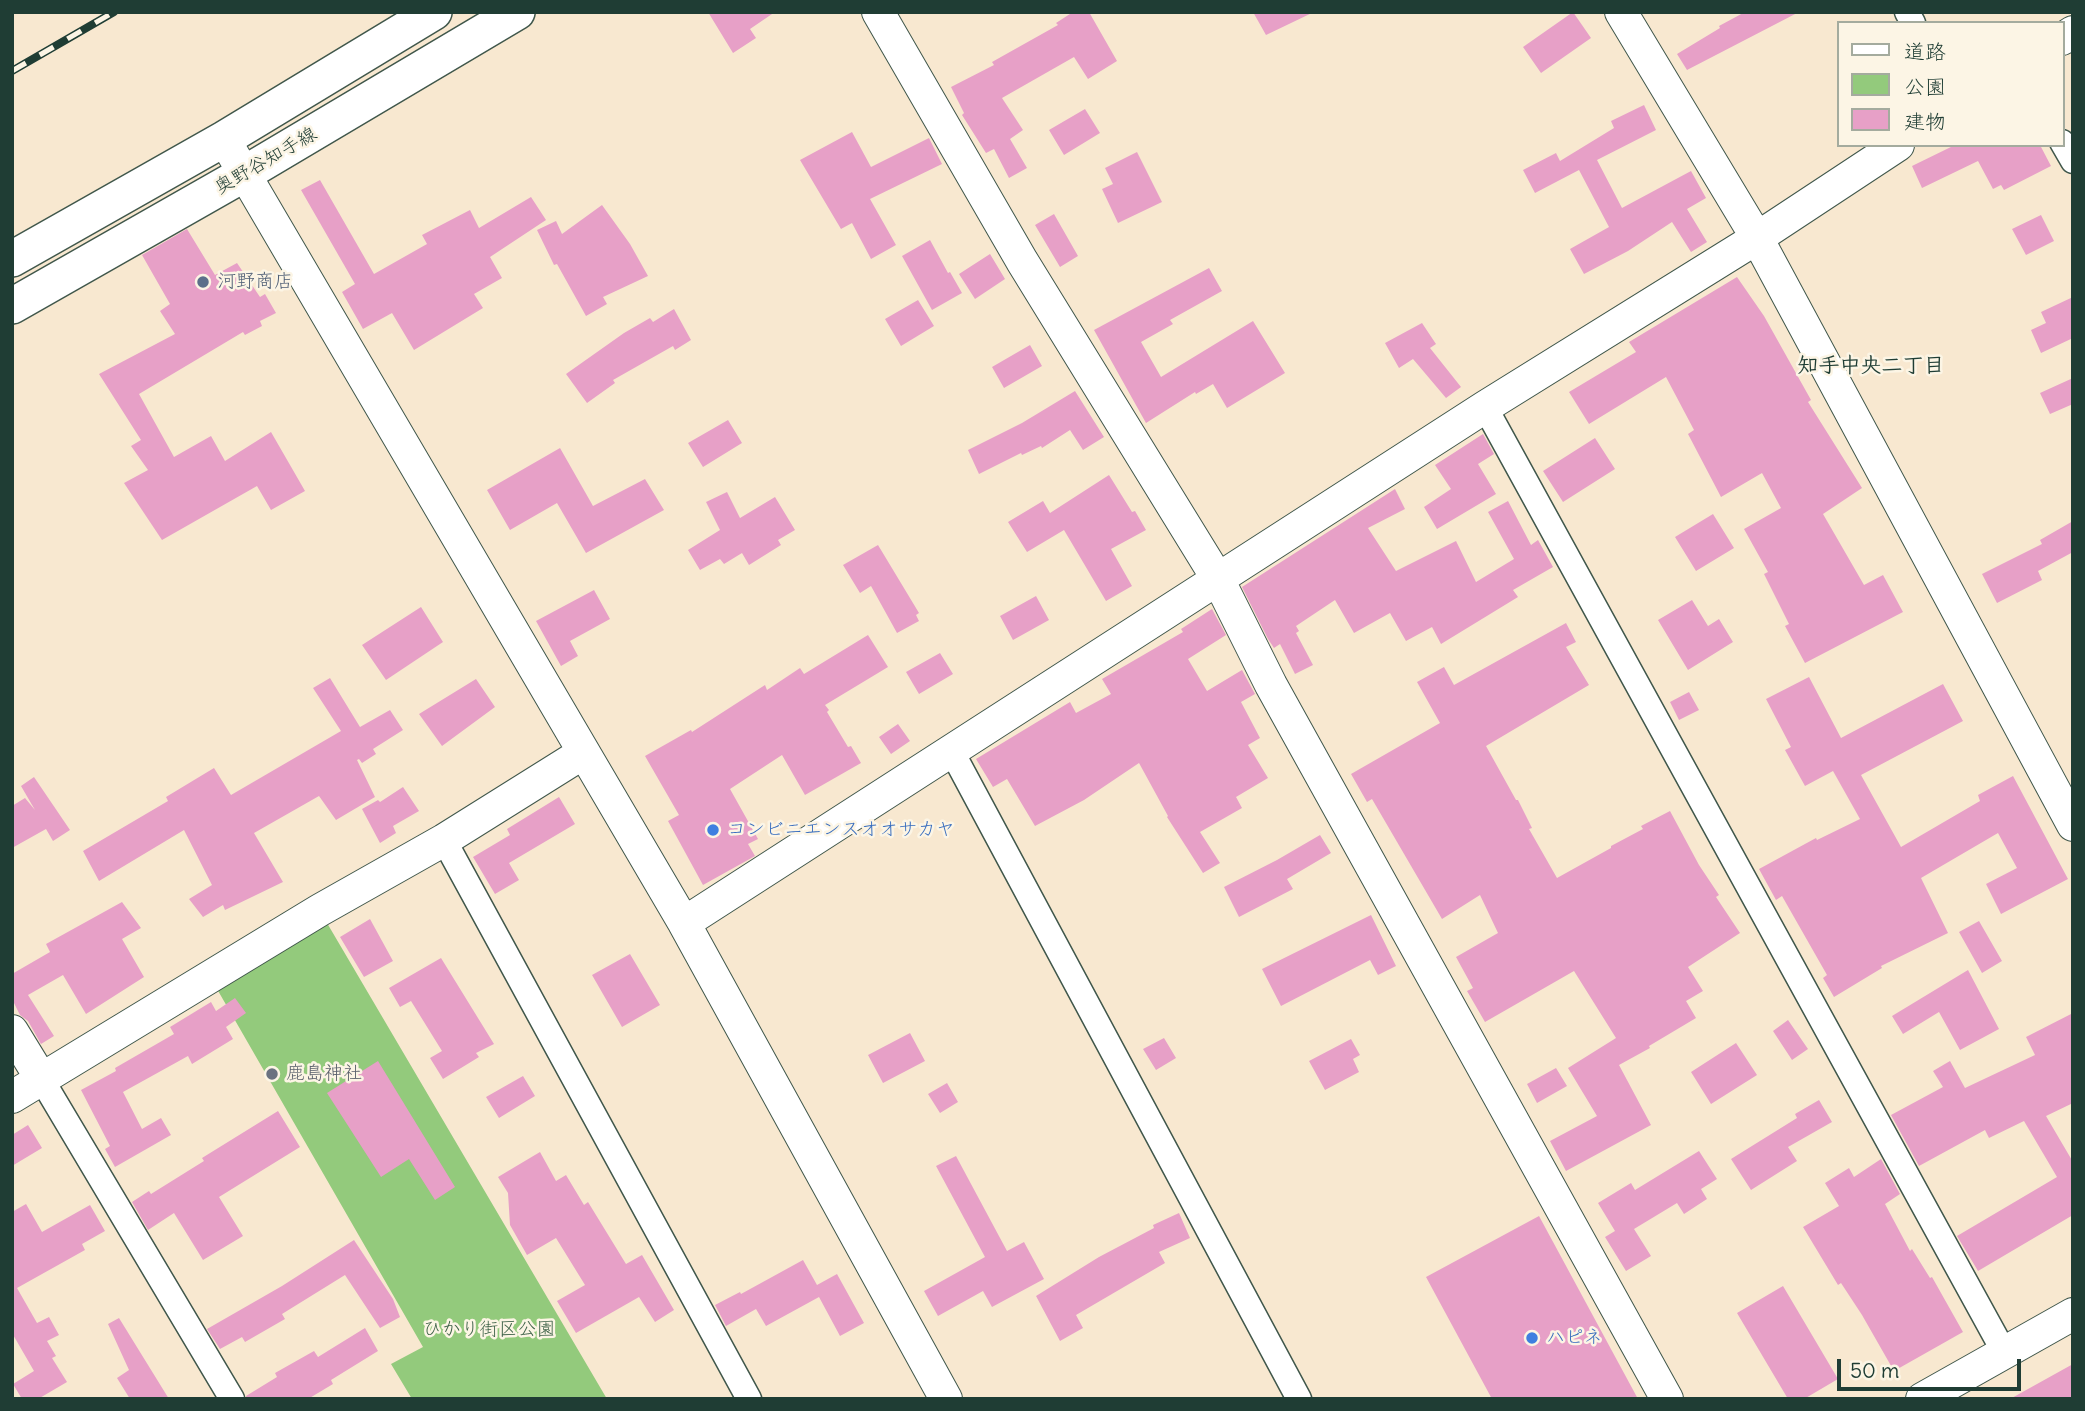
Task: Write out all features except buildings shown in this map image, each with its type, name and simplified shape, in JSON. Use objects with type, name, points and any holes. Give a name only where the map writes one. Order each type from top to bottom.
[{"type":"main road","name":"奥野谷知手線","points":[[12,259],[224,139],[433,12]]},
{"type":"main road","name":"奥野谷知手線","points":[[12,306],[244,174],[517,12]]},
{"type":"street","points":[[878,12],[1022,261],[1219,581],[1271,685],[1667,1399]]},
{"type":"street","points":[[1620,12],[1757,238],[2073,825]]},
{"type":"street","points":[[224,139],[684,923],[946,1399]]},
{"type":"street","points":[[2064,145],[2073,161]]},
{"type":"street","points":[[684,923],[1219,581],[1485,407],[1757,238],[1895,147]]},
{"type":"street","points":[[1485,407],[2004,1352]]},
{"type":"street","points":[[951,750],[1299,1399]]},
{"type":"street","points":[[12,1097],[320,910],[444,840],[583,752]]},
{"type":"street","points":[[444,840],[749,1399]]},
{"type":"street","points":[[12,1031],[233,1399]]},
{"type":"street","points":[[1922,1399],[2073,1314]]},
{"type":"green space","name":"ひかり街区公園","points":[[327,923],[607,1399],[412,1399],[391,1364],[423,1347],[217,989]]},
{"type":"railway","points":[[12,71],[114,12]]},
{"type":"place","name":"河野商店","points":[[203,282]]},
{"type":"place","name":"コンビニエンスオオサカヤ","points":[[713,830]]},
{"type":"place","name":"鹿島神社","points":[[272,1074]]},
{"type":"place","name":"ハピネ","points":[[1532,1338]]},
{"type":"district","name":"知手中央二丁目","points":[[1871,366]]}]
